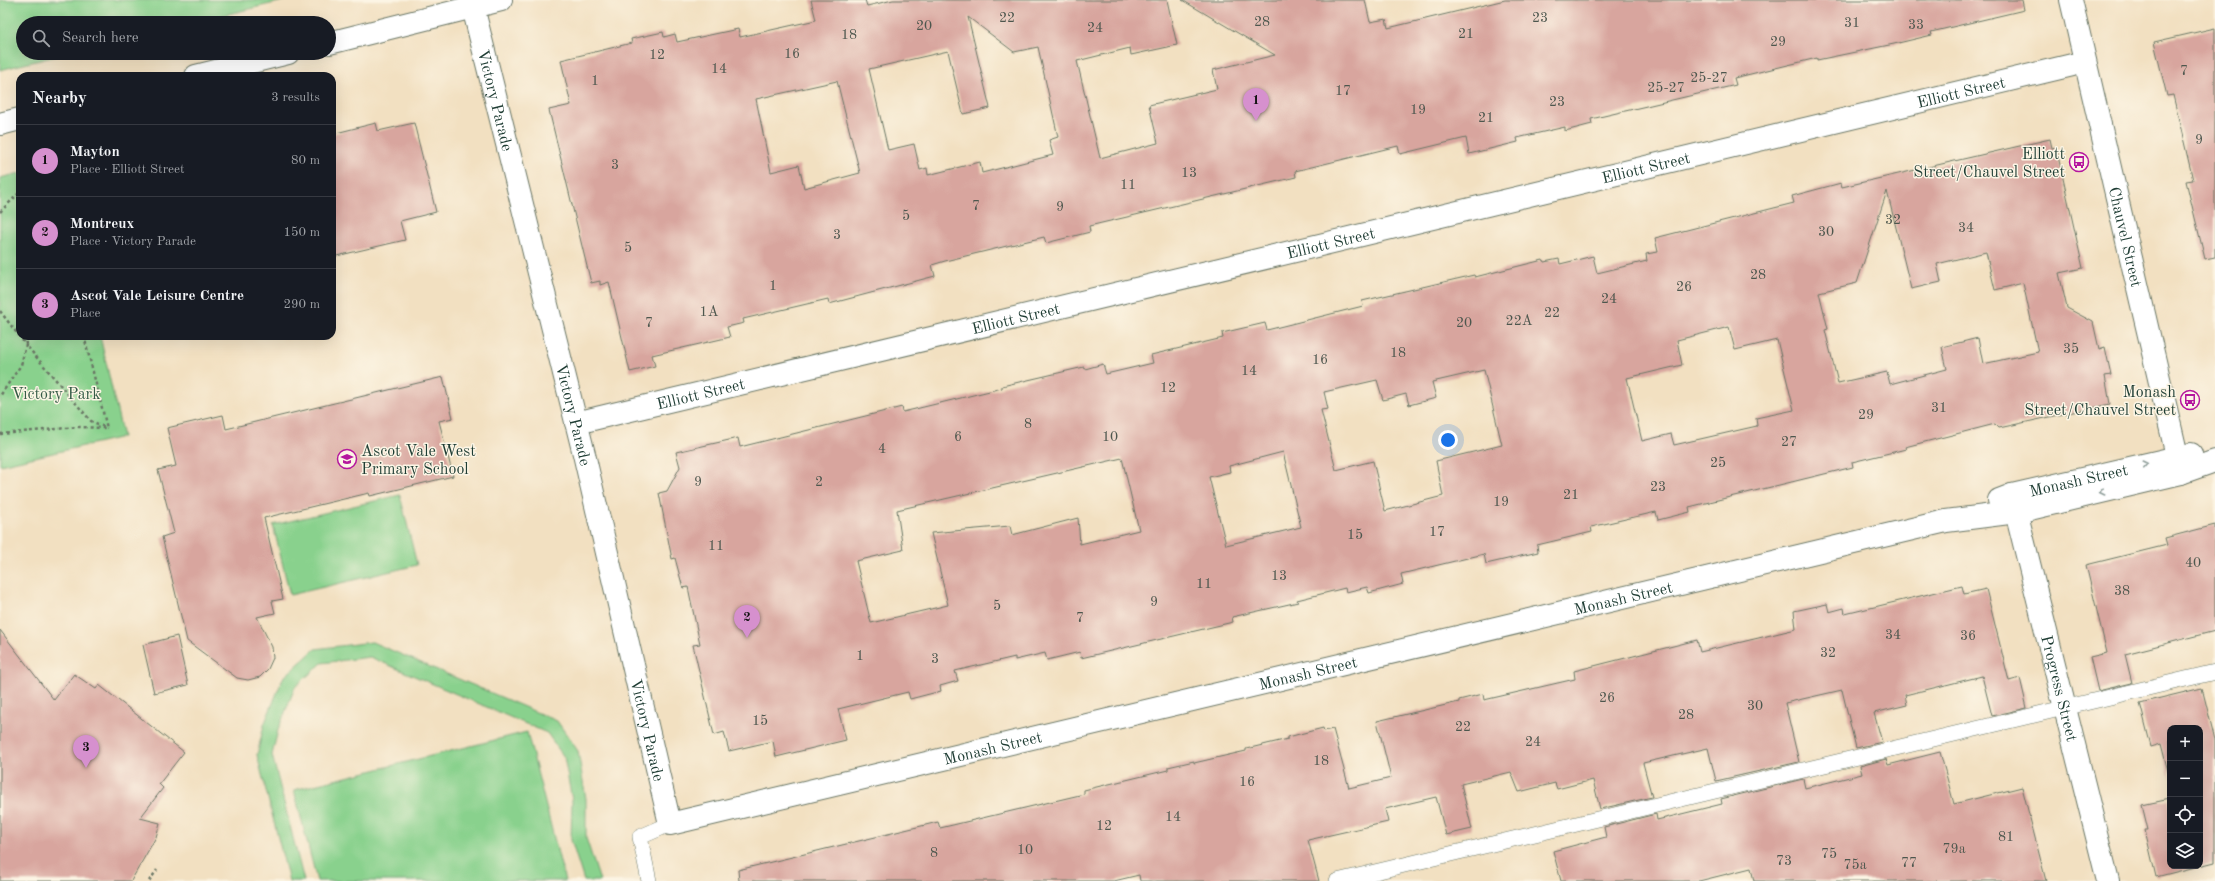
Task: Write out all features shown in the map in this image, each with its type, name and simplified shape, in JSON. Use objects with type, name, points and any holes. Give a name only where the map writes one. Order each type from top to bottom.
[{"type":"street","points":[[336,41],[501,0]]},
{"type":"street","name":"Chauvel Street","points":[[2070,0],[2086,62],[2179,465]]},
{"type":"street","name":"Victory Parade","points":[[473,7],[576,423],[670,824]]},
{"type":"street","points":[[212,72],[260,60]]},
{"type":"street","name":"Elliott Street","points":[[576,423],[2086,62]]},
{"type":"street","points":[[0,124],[16,120]]},
{"type":"street","name":"Monash Street","points":[[2179,465],[2215,451]]},
{"type":"street","name":"Monash Street","points":[[670,824],[2179,465],[2215,461]]},
{"type":"street","name":"Progress Street","points":[[2014,504],[2108,881]]},
{"type":"lane","points":[[1337,881],[2215,672]]},
{"type":"lane","points":[[649,881],[640,837],[670,824]]},
{"type":"path","points":[[0,212],[16,196]]},
{"type":"path","points":[[0,311],[16,332]]},
{"type":"path","points":[[22,340],[92,421],[107,428]]},
{"type":"path","points":[[0,396],[21,365],[26,345],[25,340]]},
{"type":"path","points":[[85,340],[107,428]]},
{"type":"path","points":[[0,434],[78,427],[107,428]]},
{"type":"path","points":[[149,881],[157,870]]},
{"type":"green space","points":[[0,0],[287,0],[220,16],[16,16],[16,60],[40,60],[0,70]]},
{"type":"green space","name":"Victory Park","points":[[16,174],[16,340],[101,340],[123,437],[0,465],[0,178]]},
{"type":"green space","points":[[400,495],[417,565],[290,595],[273,525]]},
{"type":"green space","points":[[372,642],[557,721],[578,751],[586,799],[586,838],[600,881],[584,881],[571,840],[572,800],[564,757],[547,733],[370,657],[322,663],[295,687],[278,730],[272,755],[304,881],[289,881],[257,755],[264,725],[283,678],[315,649]]},
{"type":"green space","points":[[527,732],[565,881],[317,881],[294,790]]},
{"type":"building","points":[[811,0],[865,0],[867,6],[893,0],[1167,0],[1177,45],[1131,55],[1130,48],[1077,61],[1100,158],[1158,143],[1149,105],[1217,89],[1213,70],[1275,55],[1182,0],[1365,0],[1370,22],[1386,19],[1388,28],[1505,0],[2022,0],[2024,10],[1931,32],[1932,35],[1894,44],[1817,60],[1817,58],[1734,78],[1736,85],[1591,119],[1592,124],[1565,131],[1565,127],[1517,138],[1518,142],[1469,154],[1466,138],[1400,154],[1398,146],[1295,171],[1296,177],[1089,226],[1090,232],[1046,243],[1044,237],[945,261],[932,265],[935,276],[829,304],[828,299],[743,319],[744,323],[727,327],[730,337],[652,355],[655,366],[630,372],[609,282],[600,285],[600,281],[591,283],[549,110],[571,105],[561,60],[632,43],[631,39],[663,32],[664,37],[675,34],[677,42],[738,29],[740,37],[816,20]],"holes":[[[968,17],[1014,52],[1038,47],[1058,137],[1049,140],[1053,155],[982,173],[980,162],[928,175],[927,168],[920,170],[914,144],[888,150],[869,69],[948,51],[963,114],[990,108]],[[837,81],[860,173],[804,188],[799,165],[771,172],[756,99]]]},
{"type":"building","points":[[2215,28],[2215,257],[2205,259],[2186,181],[2193,180],[2173,95],[2167,96],[2154,42]]},
{"type":"building","points":[[376,123],[378,131],[414,123],[436,212],[400,221],[405,240],[336,256],[336,133]]},
{"type":"building","points":[[2050,139],[2052,148],[2056,147],[2083,268],[2059,273],[2067,308],[2093,322],[2099,349],[2105,347],[2111,375],[2105,376],[2110,404],[1999,428],[1995,424],[1905,447],[1906,449],[1852,462],[1853,467],[1689,507],[1690,512],[1658,520],[1656,512],[1591,527],[1592,532],[1537,545],[1538,552],[1486,564],[1484,554],[1401,574],[1403,584],[1369,593],[1367,587],[1346,592],[1345,588],[1297,600],[1298,602],[1232,617],[1233,622],[1081,658],[1080,652],[1047,660],[1045,653],[1015,660],[1015,657],[955,671],[958,681],[940,686],[941,691],[910,699],[908,692],[838,709],[846,740],[776,757],[773,741],[729,751],[724,732],[714,735],[693,645],[700,644],[688,587],[683,588],[675,558],[672,559],[659,493],[667,491],[680,467],[676,452],[738,438],[740,447],[902,407],[903,412],[1002,388],[1002,386],[1084,367],[1085,369],[1103,364],[1106,374],[1153,363],[1151,355],[1223,338],[1222,333],[1265,323],[1267,330],[1363,306],[1362,301],[1474,275],[1475,277],[1543,260],[1544,262],[1559,259],[1560,264],[1593,256],[1597,273],[1647,261],[1646,254],[1658,252],[1655,238],[1794,203],[1792,196],[1841,183],[1842,187]],"holes":[[[1887,191],[1911,289],[1941,282],[1937,264],[1986,252],[1995,290],[2023,283],[2038,352],[1983,364],[1978,338],[1942,347],[1947,369],[1890,384],[1887,372],[1838,383],[1825,330],[1828,329],[1819,292],[1857,283]],[[1729,327],[1735,350],[1777,340],[1794,410],[1756,418],[1757,426],[1674,445],[1671,434],[1642,441],[1627,378],[1682,365],[1677,340]],[[1484,370],[1502,445],[1436,461],[1443,496],[1385,511],[1373,461],[1336,470],[1321,410],[1328,409],[1324,392],[1377,380],[1383,400],[1406,394],[1409,405],[1436,398],[1432,382]],[[1283,452],[1301,527],[1226,545],[1209,477],[1230,472],[1229,466]],[[1122,458],[1139,530],[1080,544],[1078,518],[1012,535],[1010,526],[931,533],[948,605],[871,623],[856,561],[903,550],[897,510]]]},
{"type":"building","points":[[443,377],[453,418],[439,421],[453,476],[370,496],[369,493],[264,518],[283,599],[272,601],[275,613],[257,617],[272,647],[273,658],[268,669],[260,677],[248,680],[237,678],[187,641],[162,537],[174,533],[158,470],[176,466],[167,428],[223,415],[226,429]]},
{"type":"building","points":[[2215,525],[2215,631],[2125,654],[2132,683],[2098,691],[2090,657],[2107,653],[2086,565],[2167,545],[2165,538]]},
{"type":"building","points":[[1962,586],[1964,594],[1986,589],[2009,681],[2020,678],[2027,708],[1992,716],[1982,676],[1905,695],[1907,705],[1874,713],[1882,742],[1856,748],[1842,690],[1785,703],[1799,762],[1716,781],[1708,748],[1643,763],[1652,797],[1600,809],[1593,780],[1557,789],[1555,783],[1519,792],[1511,772],[1461,784],[1472,829],[1446,835],[1436,797],[1385,809],[1388,822],[1308,840],[1319,881],[1140,881],[1139,875],[1114,881],[739,881],[738,870],[938,822],[940,828],[1084,794],[1084,790],[1168,770],[1168,767],[1194,761],[1194,763],[1246,751],[1246,749],[1288,739],[1288,737],[1323,728],[1324,731],[1333,729],[1349,788],[1391,778],[1377,721],[1459,702],[1459,700],[1483,694],[1484,700],[1575,679],[1574,671],[1697,640],[1700,652],[1796,629],[1794,611],[1827,604],[1829,612],[1844,608],[1845,614]]},
{"type":"building","points":[[0,630],[54,700],[74,674],[96,689],[99,685],[184,752],[159,784],[163,788],[140,818],[160,823],[156,837],[131,881],[0,881]]},
{"type":"building","points":[[177,636],[188,685],[154,693],[143,645]]},
{"type":"building","points":[[2202,688],[2215,740],[2215,862],[2203,865],[2203,725],[2167,725],[2167,767],[2161,744],[2151,747],[2140,703]]},
{"type":"building","points":[[1940,752],[1954,804],[2022,787],[2046,881],[1754,881],[1751,868],[1699,881],[1561,881],[1553,851],[1606,837],[1604,827],[1656,814],[1657,820],[1722,804],[1721,799],[1803,779],[1805,788],[1862,774],[1860,766],[1886,759],[1888,765]]},
{"type":"building","points":[[2167,800],[2167,869],[2187,869],[2156,877],[2145,830],[2148,830],[2142,805]]},
{"type":"place","name":"Mayton","points":[[1256,121]]},
{"type":"place","name":"Elliott Street/Chauvel Street","points":[[2079,162]]},
{"type":"place","name":"Monash Street/Chauvel Street","points":[[2190,400]]},
{"type":"place","name":"Ascot Vale West Primary School","points":[[347,459]]},
{"type":"place","name":"Montreux","points":[[747,638]]},
{"type":"place","name":"Ascot Vale Leisure Centre","points":[[86,768]]}]
